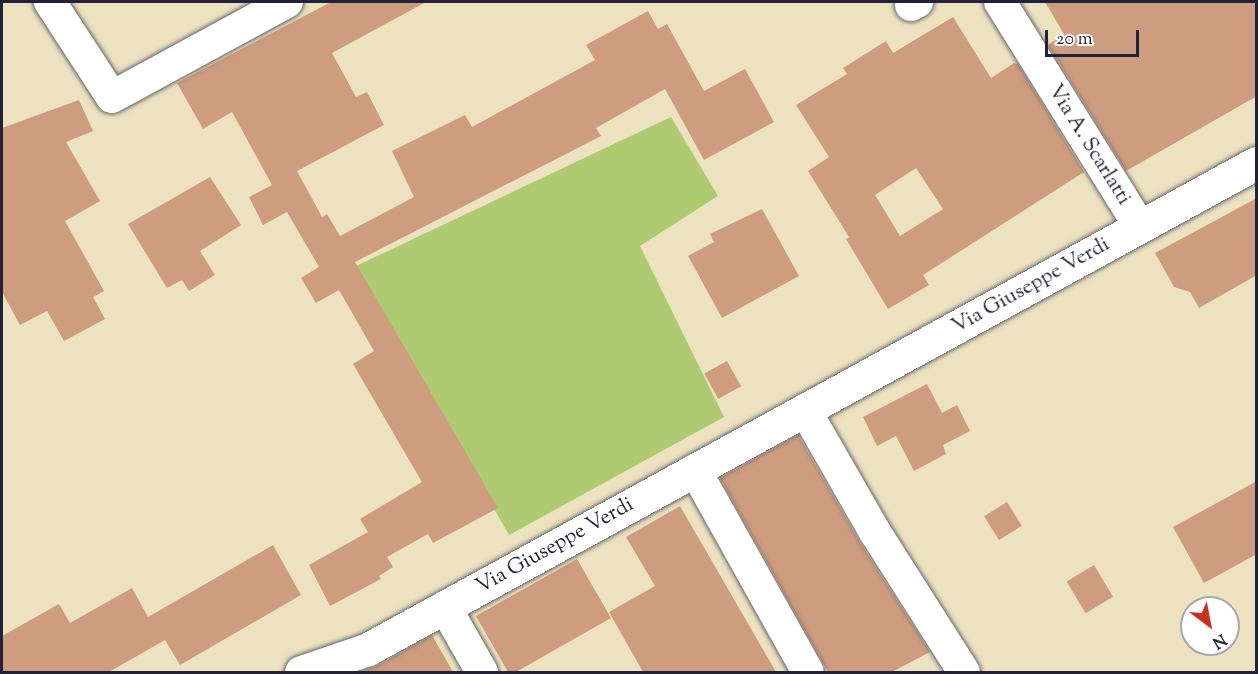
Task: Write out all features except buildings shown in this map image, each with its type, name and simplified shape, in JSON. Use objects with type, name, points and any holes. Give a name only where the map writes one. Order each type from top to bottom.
[{"type":"street","points":[[50,2],[112,97],[287,2]]},
{"type":"street","name":"Via A. Scarlatti","points":[[1000,2],[1140,227]]},
{"type":"street","name":"Via Giuseppe Verdi","points":[[301,672],[368,649],[1257,163]]},
{"type":"street","points":[[805,410],[875,532],[964,672]]},
{"type":"street","points":[[695,470],[807,672]]},
{"type":"street","points":[[446,607],[482,672]]},
{"type":"green space","points":[[671,117],[718,196],[640,246],[724,417],[509,535],[356,266]]}]
